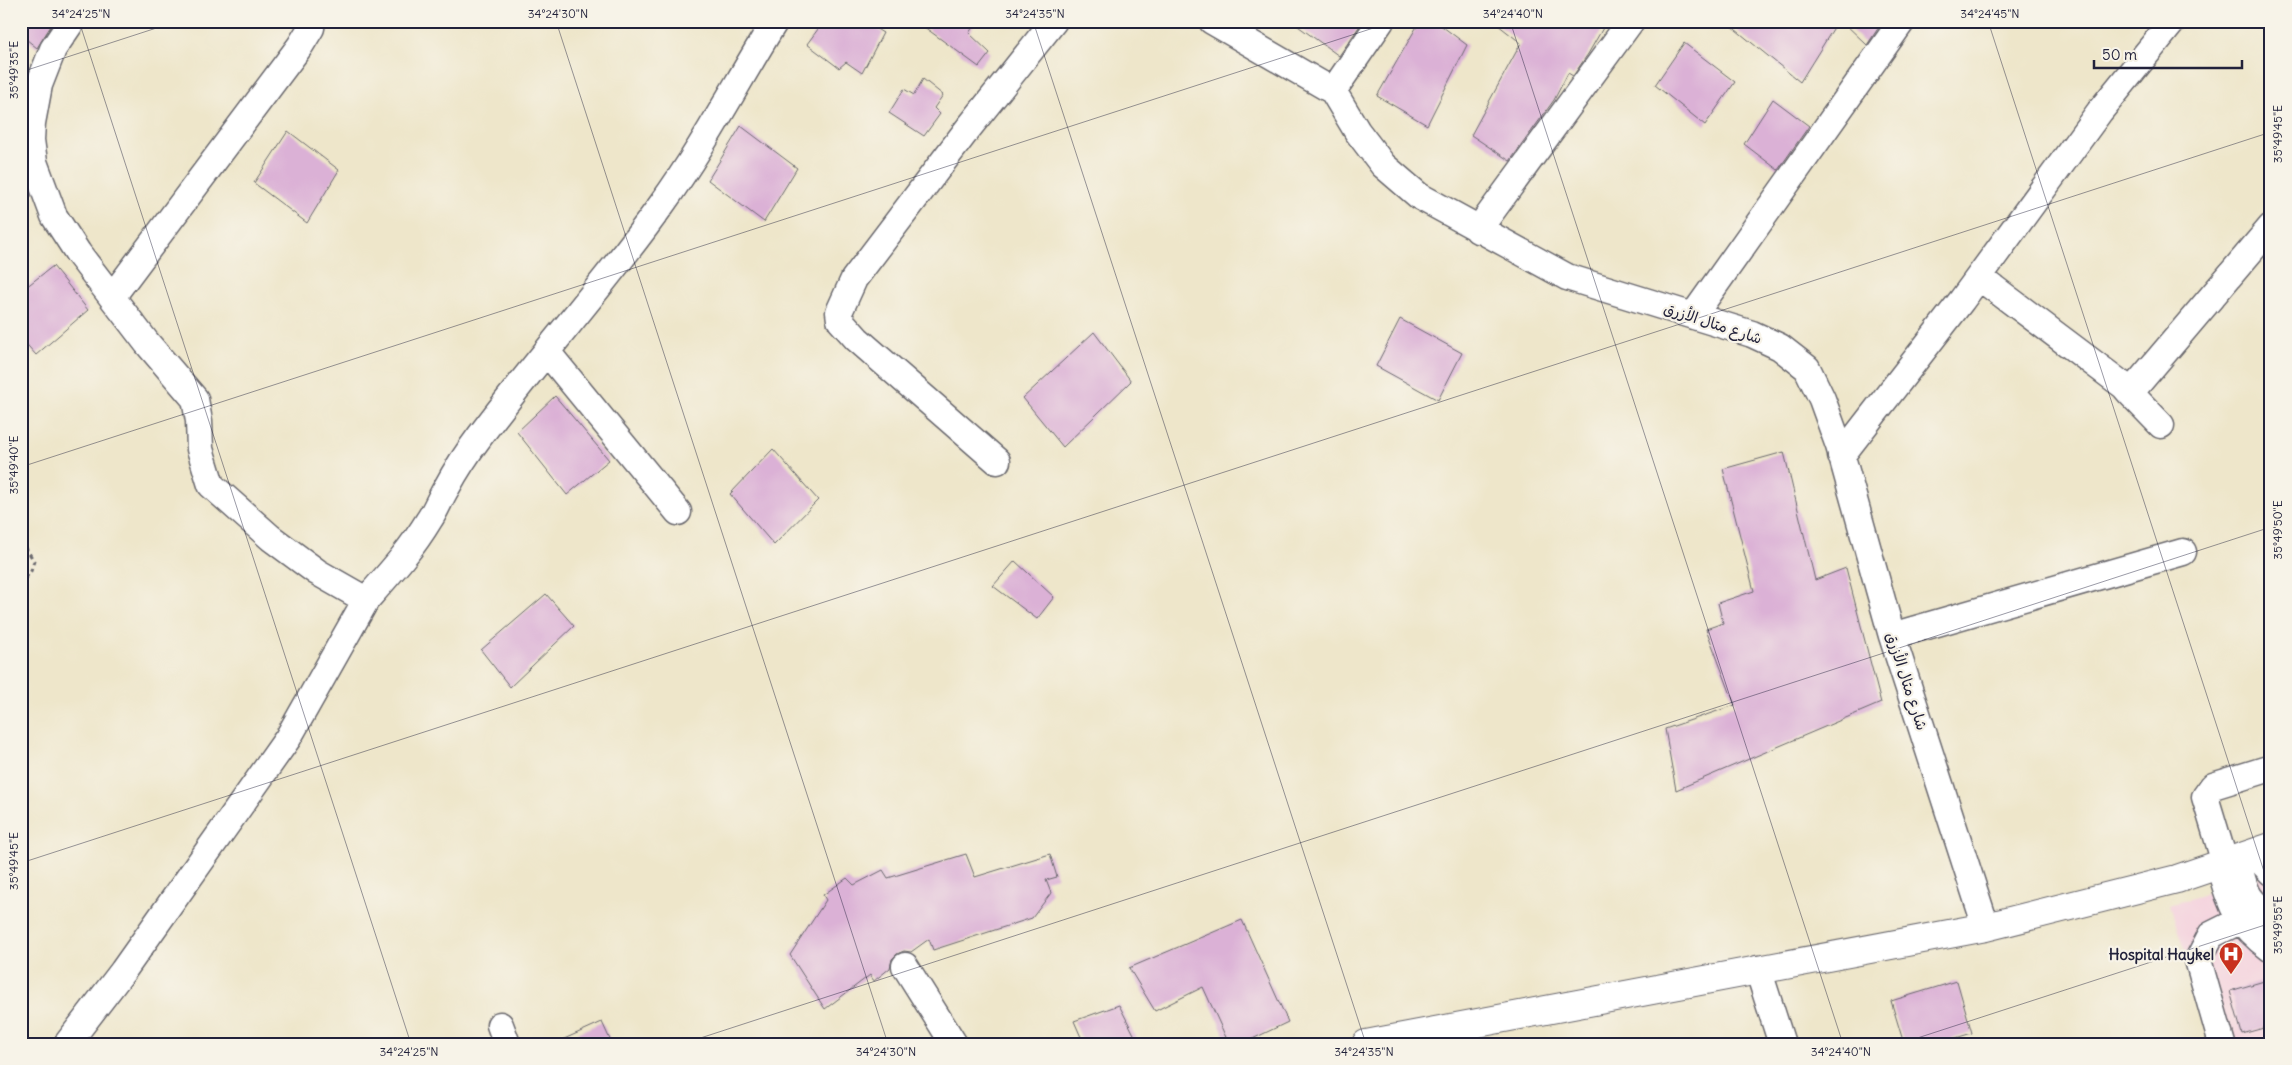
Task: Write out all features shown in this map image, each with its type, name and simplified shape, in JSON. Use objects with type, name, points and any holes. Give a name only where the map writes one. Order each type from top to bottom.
[{"type":"main road","points":[[1378,1043],[1986,927],[2116,896],[2246,860]]},
{"type":"street","points":[[72,21],[53,50],[39,85],[32,123],[31,140],[34,162],[54,216],[78,254],[147,343],[195,399],[199,421],[200,448],[211,485],[271,538],[318,572],[366,600]]},
{"type":"street","points":[[112,297],[300,46],[311,28],[312,21]]},
{"type":"street","points":[[67,1044],[288,738],[366,600],[410,549],[431,519],[447,486],[479,438],[589,302],[664,202],[714,128],[745,70],[775,21]]},
{"type":"street","points":[[997,461],[857,339],[840,320],[839,312],[854,279],[967,130],[1054,21]]},
{"type":"street","points":[[1212,21],[1333,91],[1380,21]]},
{"type":"street","points":[[1478,230],[1631,21]]},
{"type":"street","points":[[1693,316],[1902,21]]},
{"type":"street","points":[[1841,456],[1979,277],[2100,112],[2173,21]]},
{"type":"street","name":"شارع متال الأزرق","points":[[1333,91],[1357,131],[1383,165],[1419,196],[1567,277],[1752,334],[1780,347],[1807,368],[1822,399],[1841,456],[1892,636],[1986,927]]},
{"type":"street","points":[[2130,393],[2271,227]]},
{"type":"street","points":[[1979,277],[2124,386],[2161,425]]},
{"type":"street","points":[[547,352],[678,512]]},
{"type":"street","points":[[1892,636],[2182,552]]},
{"type":"street","points":[[2271,768],[2213,786],[2206,793],[2205,797],[2246,860],[2246,892],[2256,907],[2271,914]]},
{"type":"street","points":[[2246,860],[2231,905],[2239,920],[2271,949]]},
{"type":"street","points":[[2222,1044],[2198,960],[2211,936],[2239,920]]},
{"type":"street","points":[[905,966],[954,1044]]},
{"type":"street","points":[[1758,969],[1782,1044]]},
{"type":"path","points":[[21,540],[34,561],[31,571],[21,584]]},
{"type":"shaded area","name":"Hospital Haykel","points":[[2271,874],[2271,1044],[2213,1044],[2170,905]]},
{"type":"building","points":[[21,21],[54,21],[37,48],[21,35]]},
{"type":"building","points":[[824,21],[864,21],[883,33],[862,73],[846,62],[839,68],[807,44]]},
{"type":"building","points":[[916,21],[977,21],[969,33],[990,53],[979,67]]},
{"type":"building","points":[[1291,21],[1363,21],[1339,56]]},
{"type":"building","points":[[1420,21],[1435,21],[1467,45],[1427,125],[1377,96]]},
{"type":"building","points":[[1493,21],[1607,21],[1573,76],[1568,73],[1554,100],[1510,161],[1471,135],[1521,43]]},
{"type":"building","points":[[1725,21],[1838,21],[1800,82]]},
{"type":"building","points":[[1842,21],[1883,21],[1867,45]]},
{"type":"building","points":[[1684,43],[1735,82],[1705,125],[1655,85]]},
{"type":"building","points":[[923,79],[943,95],[934,108],[940,114],[924,136],[889,113],[904,89],[914,95]]},
{"type":"building","points":[[1773,99],[1809,126],[1778,170],[1744,144]]},
{"type":"building","points":[[741,126],[797,168],[764,222],[708,180]]},
{"type":"building","points":[[288,131],[339,170],[307,223],[254,183]]},
{"type":"building","points":[[53,266],[88,310],[36,355],[21,338],[21,291]]},
{"type":"building","points":[[1400,319],[1462,353],[1438,400],[1376,366]]},
{"type":"building","points":[[1094,332],[1131,381],[1063,447],[1023,398]]},
{"type":"building","points":[[555,396],[609,460],[567,495],[517,432]]},
{"type":"building","points":[[773,449],[818,500],[774,545],[730,494]]},
{"type":"building","points":[[1784,452],[1815,580],[1846,568],[1881,703],[1676,790],[1665,729],[1735,705],[1706,629],[1723,623],[1718,603],[1754,591],[1723,469]]},
{"type":"building","points":[[1015,561],[1054,597],[1037,619],[993,586]]},
{"type":"building","points":[[546,594],[574,626],[510,687],[481,650]]},
{"type":"building","points":[[966,854],[975,877],[1050,854],[1057,877],[1046,880],[1051,893],[1032,918],[933,950],[929,939],[911,952],[904,951],[897,954],[892,959],[890,968],[874,981],[870,975],[825,1009],[790,955],[826,900],[823,895],[847,878],[854,885],[883,870],[888,878]]},
{"type":"building","points":[[1242,920],[1288,1022],[1242,1044],[1229,1044],[1203,987],[1155,1011],[1129,968]]},
{"type":"building","points":[[2271,979],[2271,1026],[2242,1034],[2230,991]]},
{"type":"building","points":[[1957,981],[1972,1033],[1936,1044],[1904,1044],[1891,1001]]},
{"type":"building","points":[[1119,1005],[1139,1044],[1084,1044],[1074,1021]]},
{"type":"building","points":[[602,1022],[612,1044],[553,1044]]},
{"type":"place","name":"Hospital Haykel","points":[[2231,975]]}]
